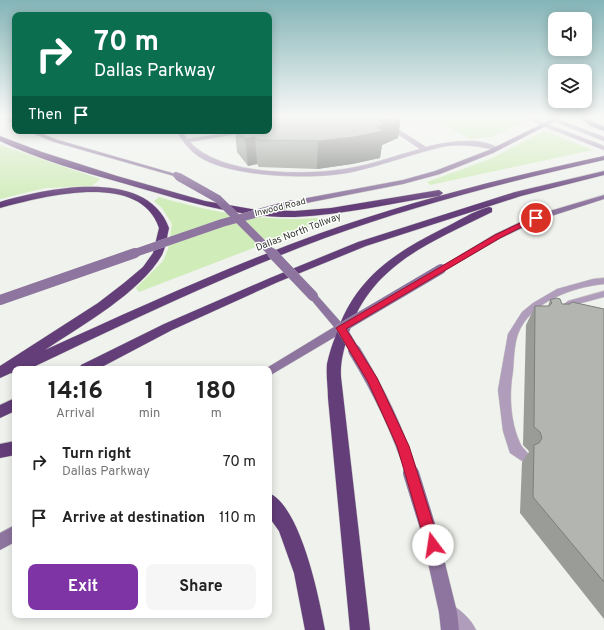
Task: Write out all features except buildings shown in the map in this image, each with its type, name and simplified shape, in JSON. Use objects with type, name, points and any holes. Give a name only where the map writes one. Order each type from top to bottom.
[{"type":"highway","points":[[20,146],[109,177],[213,206],[247,213],[295,214],[335,211],[401,197],[472,189]]},
{"type":"highway","name":"Dallas North Tollway","points":[[22,366],[150,306],[258,261],[370,220],[472,189],[604,158]]},
{"type":"highway","points":[[92,366],[168,327],[362,244],[518,194],[604,173]]},
{"type":"highway","points":[[0,205],[28,197],[63,191],[98,190],[113,192],[146,204],[155,210],[164,228],[158,253],[147,269],[128,286],[102,306],[0,373]]},
{"type":"highway","points":[[360,630],[335,398],[334,364],[342,330],[349,311],[363,290],[378,272],[393,260],[424,241],[518,194]]},
{"type":"highway","name":"Dallas North Tollway","points":[[0,376],[12,371]]},
{"type":"highway","points":[[0,412],[12,406]]},
{"type":"highway","points":[[0,451],[12,449]]},
{"type":"highway","points":[[272,506],[286,526],[304,573],[315,630]]},
{"type":"main road","points":[[75,146],[176,175],[218,199],[239,218],[313,296],[340,328],[373,381],[403,446],[430,531],[448,612],[450,630]]},
{"type":"main road","name":"Inwood Road","points":[[0,300],[239,218],[299,202],[434,174],[498,146]]},
{"type":"main road","points":[[272,370],[340,328],[498,236],[536,218],[604,198]]},
{"type":"main road","points":[[0,542],[12,535]]},
{"type":"street","points":[[189,146],[203,158],[221,164],[277,175],[336,173],[365,167],[434,146]]},
{"type":"street","points":[[421,146],[425,149]]},
{"type":"street","points":[[488,146],[495,148]]},
{"type":"street","points":[[522,455],[514,449],[509,431],[504,390],[513,334],[526,314],[536,305],[560,291],[593,282],[604,281]]},
{"type":"street","points":[[556,319],[560,311],[571,303],[604,294]]},
{"type":"street","points":[[526,314],[536,321]]},
{"type":"street","points":[[448,612],[467,630]]},
{"type":"green space","points":[[0,146],[4,146],[100,179],[92,186],[45,188],[0,199]]},
{"type":"green space","points":[[514,146],[584,146],[593,150],[430,185],[427,182],[490,159]]},
{"type":"green space","points":[[159,197],[237,215],[277,219],[317,218],[321,222],[139,292],[136,288],[163,261],[168,249],[172,224],[162,208],[154,201]]},
{"type":"route","points":[[433,545],[403,446],[373,381],[340,328],[498,236],[536,218]]}]
